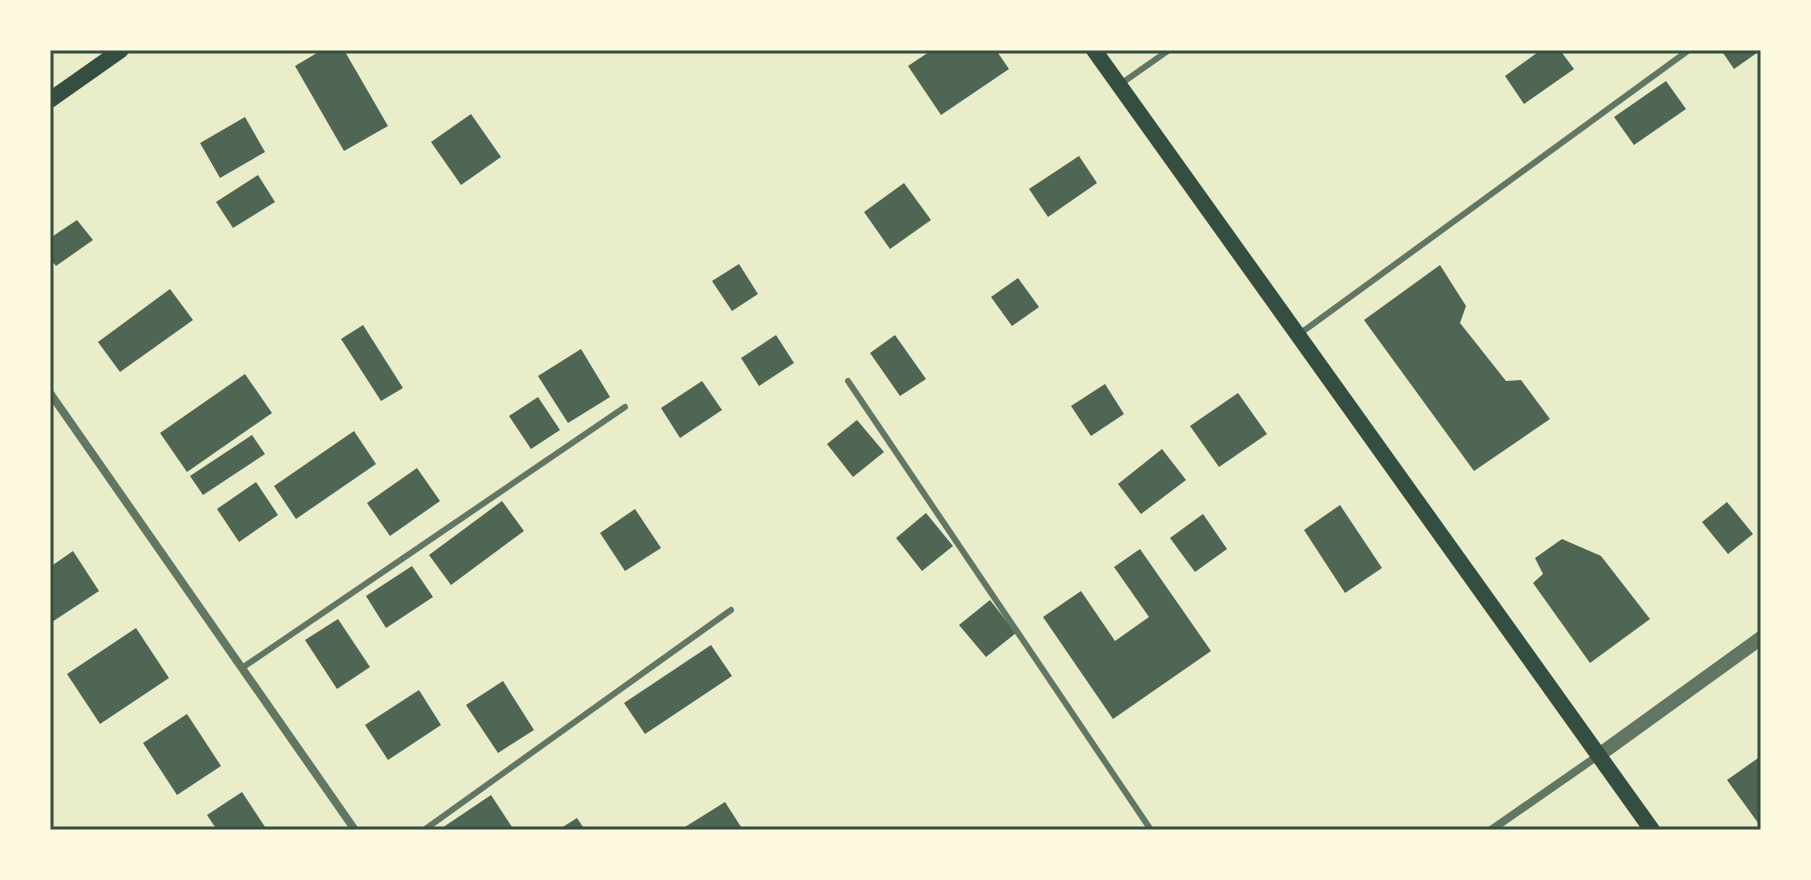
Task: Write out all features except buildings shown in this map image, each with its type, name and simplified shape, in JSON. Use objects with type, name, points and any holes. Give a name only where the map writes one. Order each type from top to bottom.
[{"type":"main road","points":[[50,100],[121,50]]},
{"type":"main road","points":[[1094,50],[1652,830]]},
{"type":"street","points":[[50,393],[355,830]]},
{"type":"street","points":[[1491,830],[1761,638]]},
{"type":"lane","points":[[1119,85],[1169,50]]},
{"type":"lane","points":[[1298,335],[1689,50]]},
{"type":"lane","points":[[848,381],[1151,830]]},
{"type":"lane","points":[[242,668],[625,407]]},
{"type":"lane","points":[[424,830],[731,610]]}]
